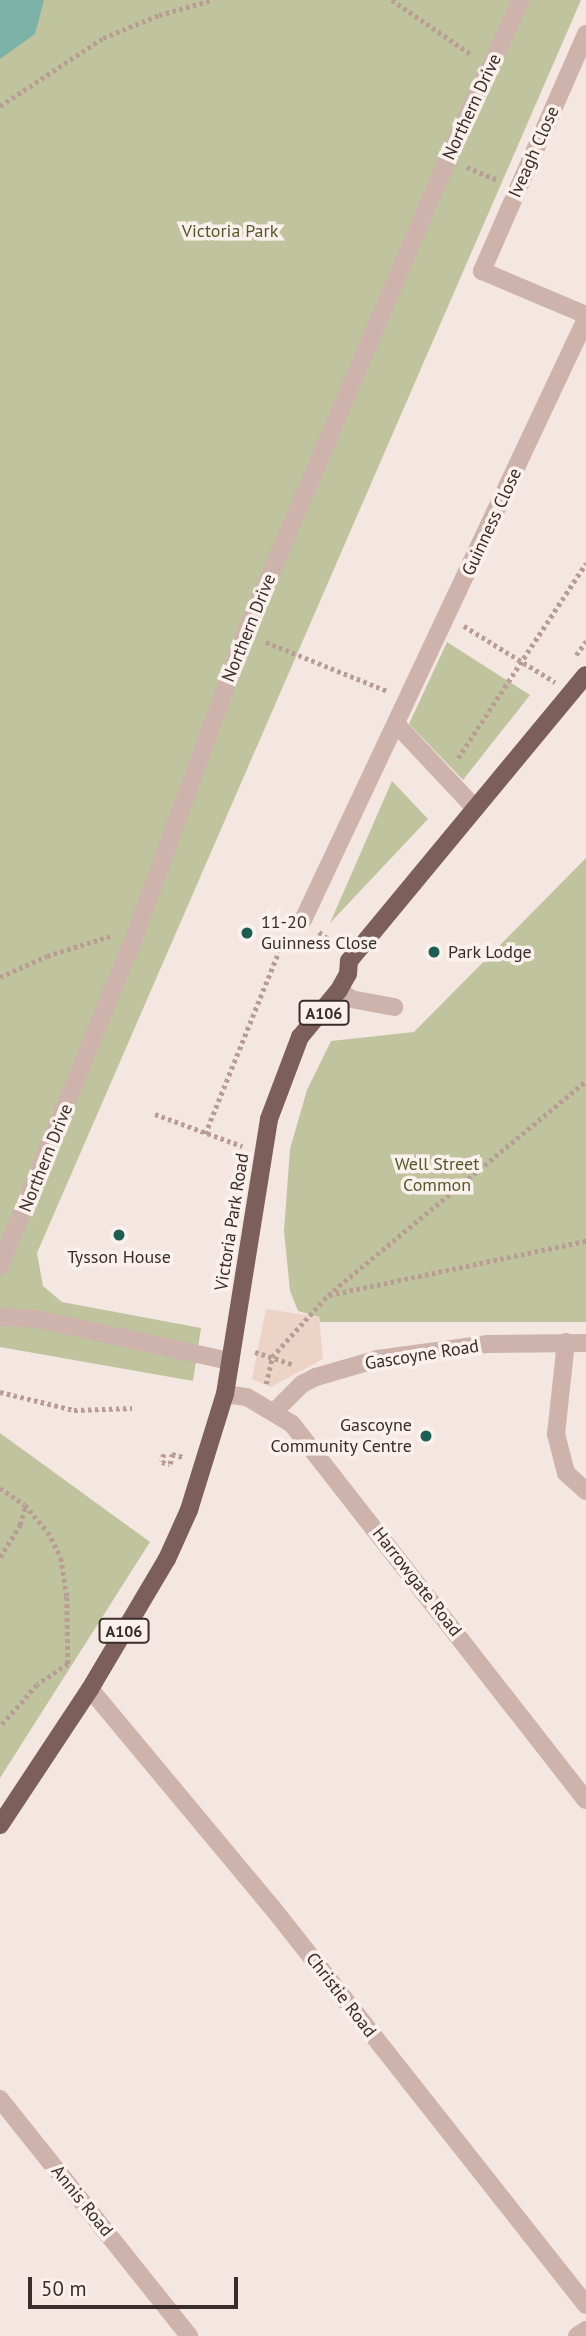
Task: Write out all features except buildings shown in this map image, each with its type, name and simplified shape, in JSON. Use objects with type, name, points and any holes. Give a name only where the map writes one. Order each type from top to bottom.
[{"type":"main road","name":"Victoria Park Road","points":[[0,1825],[90,1689],[167,1559],[190,1510],[225,1394],[269,1119],[300,1037],[339,990],[348,974],[349,961],[586,675]]},
{"type":"street","name":"Northern Drive","points":[[0,1266],[138,927],[245,634],[447,160],[521,0]]},
{"type":"street","name":"Iveagh Close","points":[[586,34],[482,271],[586,317]]},
{"type":"street","name":"Guinness Close","points":[[303,920],[411,700],[586,317]]},
{"type":"street","points":[[397,725],[475,808]]},
{"type":"street","points":[[339,990],[351,999],[394,1007]]},
{"type":"street","points":[[0,1317],[37,1319],[230,1361]]},
{"type":"street","points":[[566,1342],[556,1434],[560,1459],[566,1473],[586,1491]]},
{"type":"street","name":"Gascoyne Road","points":[[274,1412],[309,1381],[378,1359],[488,1344],[586,1343]]},
{"type":"street","name":"Harrowgate Road","points":[[225,1394],[247,1397],[274,1412],[307,1442],[586,1800]]},
{"type":"street","name":"Christie Road","points":[[90,1689],[279,1916],[586,2305]]},
{"type":"street","name":"Annis Road","points":[[0,2099],[189,2336]]},
{"type":"street","points":[[577,2336],[586,2330]]},
{"type":"path","points":[[0,106],[103,38],[159,15],[212,0]]},
{"type":"path","points":[[392,0],[490,67]]},
{"type":"path","points":[[447,160],[518,188]]},
{"type":"path","points":[[444,777],[524,662],[586,563]]},
{"type":"path","points":[[449,618],[555,683]]},
{"type":"path","points":[[245,634],[411,700]]},
{"type":"path","points":[[205,1135],[290,925],[303,920]]},
{"type":"path","points":[[0,978],[47,956],[138,927]]},
{"type":"path","points":[[265,1385],[272,1357],[328,1295],[586,1081]]},
{"type":"path","points":[[155,1114],[242,1147]]},
{"type":"path","points":[[328,1295],[586,1241]]},
{"type":"path","points":[[257,1353],[300,1366]]},
{"type":"path","points":[[0,1392],[74,1410],[132,1408]]},
{"type":"path","points":[[184,1469],[191,1446]]},
{"type":"path","points":[[164,1454],[162,1462],[170,1464],[172,1454],[187,1458]]},
{"type":"path","points":[[0,1488],[26,1505],[48,1532],[61,1558],[67,1597],[68,1664],[37,1685],[0,1727]]},
{"type":"path","points":[[0,1557],[20,1525],[26,1505]]},
{"type":"green space","name":"Victoria Park","points":[[0,0],[581,0],[37,1253],[43,1286],[62,1302],[201,1328],[193,1381],[0,1347]]},
{"type":"green space","points":[[447,642],[530,695],[463,780],[409,724]]},
{"type":"green space","points":[[392,781],[428,819],[330,923]]},
{"type":"green space","name":"Well Street Common","points":[[586,858],[586,1322],[320,1322],[319,1317],[298,1311],[290,1291],[284,1231],[290,1149],[307,1090],[331,1041],[414,1032]]},
{"type":"green space","points":[[0,1433],[150,1542],[0,1778]]},
{"type":"shaded area","points":[[266,1309],[319,1317],[323,1359],[271,1387],[252,1379]]},
{"type":"water","points":[[0,0],[44,0],[35,34],[0,59]]},
{"type":"place","name":"11-20 Guinness Close","points":[[247,933]]},
{"type":"place","name":"Park Lodge","points":[[434,952]]},
{"type":"place","name":"Tysson House","points":[[119,1235]]},
{"type":"place","name":"Gascoyne Community Centre","points":[[426,1436]]}]
